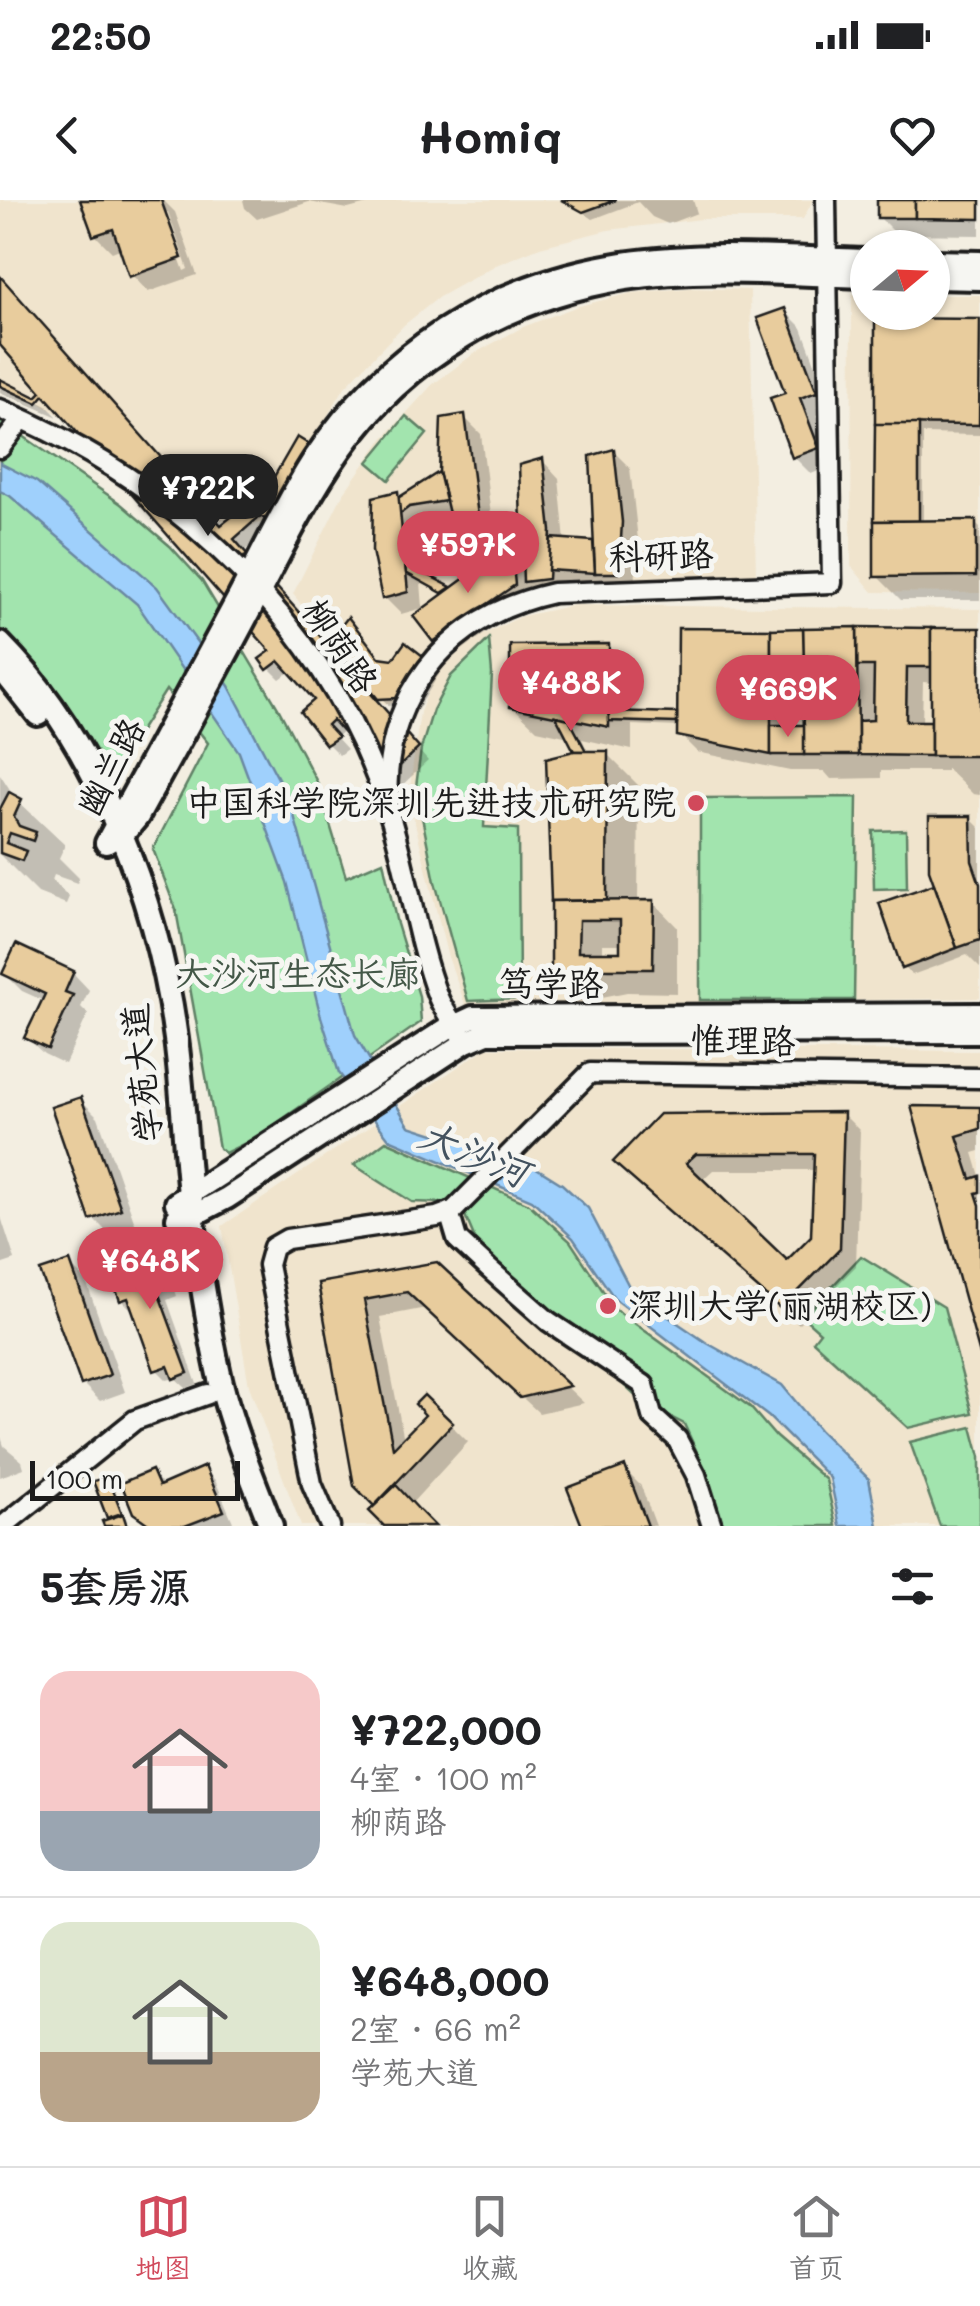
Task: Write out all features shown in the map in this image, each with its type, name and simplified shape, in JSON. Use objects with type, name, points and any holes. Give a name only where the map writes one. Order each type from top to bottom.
[{"type":"main road","name":"学苑大道","points":[[0,644],[26,672],[63,725],[91,774],[114,835],[156,989],[208,1394],[255,1526]]},
{"type":"main road","name":"学苑大道","points":[[0,666],[47,728],[114,835]]},
{"type":"main road","name":"学苑大道","points":[[183,1208],[221,1384],[270,1526]]},
{"type":"street","points":[[826,200],[826,267]]},
{"type":"street","points":[[950,261],[980,262]]},
{"type":"street","name":"幽兰路","points":[[114,835],[138,817],[174,734],[232,626],[319,484],[352,434],[410,373],[461,337],[537,302],[623,280],[850,263]]},
{"type":"street","name":"幽兰路","points":[[826,267],[850,272]]},
{"type":"street","name":"科研路","points":[[388,810],[387,763],[392,740],[418,680],[446,645],[519,600],[553,593],[832,583],[826,267]]},
{"type":"street","points":[[950,278],[980,279]]},
{"type":"street","name":"柳荫路","points":[[0,409],[121,473],[163,502],[255,585],[314,658],[347,710],[388,810],[439,999],[460,1033]]},
{"type":"street","points":[[0,448],[20,421]]},
{"type":"street","name":"笃学路","points":[[183,1208],[228,1198],[406,1081],[473,1017],[980,1014]]},
{"type":"street","name":"笃学路","points":[[183,1208],[388,1067],[460,1033],[480,1036],[501,1032],[980,1032]]},
{"type":"street","name":"惟理路","points":[[451,1211],[590,1074],[980,1078]]},
{"type":"street","points":[[330,1526],[312,1484],[268,1265],[272,1247],[287,1239],[438,1217],[451,1211],[457,1238],[500,1279],[548,1321],[644,1385],[652,1416],[676,1439],[696,1475],[712,1526]]},
{"type":"street","points":[[2,1526],[135,1420],[208,1394]]},
{"type":"shaded area","points":[[0,200],[813,200],[803,219],[702,219],[608,230],[540,247],[496,265],[439,297],[404,325],[345,387],[263,522],[236,530],[102,440],[0,380]]},
{"type":"shaded area","points":[[690,288],[750,290],[756,577],[561,581],[525,590],[489,605],[428,652],[398,702],[384,704],[372,696],[293,594],[343,494],[380,442],[432,385],[475,353],[523,327],[575,307],[631,293]]},
{"type":"shaded area","points":[[950,295],[980,295],[980,593],[873,592],[851,566],[852,330],[950,330]]},
{"type":"shaded area","name":"中国科学院深圳先进技术研究院","points":[[575,605],[980,609],[980,998],[466,1007],[447,954],[414,819],[410,787],[420,712],[433,679],[459,646],[522,616]]},
{"type":"shaded area","name":"深圳大学(丽湖校区)","points":[[486,1048],[980,1051],[980,1526],[301,1526],[249,1386],[222,1226]]},
{"type":"green space","points":[[406,416],[427,434],[389,480],[368,462]]},
{"type":"green space","name":"大沙河生态长廊","points":[[0,420],[121,504],[170,546],[202,581],[317,782],[346,877],[383,861],[419,996],[421,1022],[254,1139],[225,1153],[219,1148],[176,910],[153,849],[208,743],[166,690],[112,775],[53,688],[0,634]]},
{"type":"green space","points":[[489,639],[492,674],[484,827],[518,829],[519,999],[468,1001],[435,882],[416,787],[421,749],[433,710],[451,676]]},
{"type":"green space","points":[[857,797],[854,1000],[700,1000],[700,798]]},
{"type":"green space","points":[[906,830],[907,888],[874,889],[873,831]]},
{"type":"green space","points":[[386,1141],[529,1204],[570,1241],[615,1309],[750,1407],[776,1437],[826,1480],[836,1526],[722,1526],[707,1474],[684,1424],[643,1403],[481,1253],[464,1213],[444,1203],[412,1202],[354,1165]]},
{"type":"green space","points":[[861,1256],[944,1307],[972,1413],[908,1428],[813,1341],[820,1332],[803,1317]]},
{"type":"green space","points":[[972,1427],[980,1457],[980,1526],[940,1526],[910,1442]]},
{"type":"water","name":"大沙河","points":[[0,463],[37,482],[157,587],[229,686],[290,801],[355,1035],[409,1126],[533,1166],[562,1184],[588,1208],[632,1292],[707,1343],[782,1385],[820,1431],[869,1479],[878,1526],[840,1526],[830,1478],[769,1417],[615,1299],[573,1238],[532,1200],[389,1139],[339,1073],[287,882],[239,752],[137,604],[0,491]]},
{"type":"building","points":[[80,200],[161,200],[182,258],[129,277],[113,229],[93,236]]},
{"type":"building","points":[[561,200],[616,200],[583,212]]},
{"type":"building","points":[[877,200],[915,200],[915,218],[877,218]]},
{"type":"building","points":[[915,200],[980,200],[980,219],[915,218]]},
{"type":"building","points":[[0,276],[221,525],[267,489],[297,437],[310,445],[270,522],[260,516],[234,539],[419,748],[385,780],[332,720],[327,725],[338,737],[326,745],[300,712],[314,700],[279,661],[267,670],[259,659],[270,651],[44,395],[37,403],[0,386],[0,379],[36,397],[41,392],[0,345]]},
{"type":"building","points":[[785,308],[817,392],[800,398],[819,448],[792,458],[770,398],[785,393],[757,318]]},
{"type":"building","points":[[950,319],[980,319],[979,425],[875,424],[875,330],[950,330]]},
{"type":"building","points":[[465,414],[479,524],[452,526],[439,472],[441,418]]},
{"type":"building","points":[[875,424],[919,424],[919,521],[874,521]]},
{"type":"building","points":[[614,449],[622,522],[619,573],[595,573],[590,456]]},
{"type":"building","points":[[543,458],[551,531],[548,579],[523,582],[519,465]]},
{"type":"building","points":[[439,472],[446,501],[409,507],[400,514],[398,498]]},
{"type":"building","points":[[398,491],[408,592],[382,599],[372,551],[373,497]]},
{"type":"building","points":[[976,520],[976,576],[874,577],[874,521]]},
{"type":"building","points":[[479,524],[482,564],[474,570],[469,525]]},
{"type":"building","points":[[551,538],[593,541],[595,573],[548,570]]},
{"type":"building","points":[[511,544],[515,585],[433,642],[413,616]]},
{"type":"building","points":[[405,563],[451,587],[442,593],[406,573]]},
{"type":"building","points":[[348,617],[379,657],[393,659],[405,642],[423,656],[398,698],[378,699],[330,640]]},
{"type":"building","points":[[857,627],[931,628],[931,667],[907,667],[906,721],[931,721],[931,756],[858,755],[858,721],[873,720],[874,666],[857,666]]},
{"type":"building","points":[[857,627],[858,755],[804,755],[803,628]]},
{"type":"building","points":[[678,628],[771,629],[771,755],[677,736]]},
{"type":"building","points":[[803,628],[804,666],[771,667],[771,629]]},
{"type":"building","points":[[931,628],[980,628],[980,756],[931,756]]},
{"type":"building","points":[[609,644],[609,727],[510,707],[510,645]]},
{"type":"building","points":[[609,711],[677,713],[677,723],[609,721]]},
{"type":"building","points":[[556,716],[569,719],[586,751],[574,751]]},
{"type":"building","points":[[771,725],[804,725],[804,755],[771,755]]},
{"type":"building","points":[[574,751],[608,751],[607,900],[551,901],[546,758]]},
{"type":"building","points":[[9,792],[22,799],[14,817],[19,826],[36,832],[33,841],[10,833],[6,843],[26,851],[22,861],[0,853],[0,809]]},
{"type":"building","points":[[929,816],[971,816],[972,861],[980,884],[980,940],[957,948],[929,870]]},
{"type":"building","points":[[934,884],[957,948],[902,969],[879,903]]},
{"type":"building","points":[[654,900],[653,969],[602,969],[551,978],[551,901]],"holes":[[[579,920],[620,920],[620,952],[578,952]]]},
{"type":"building","points":[[16,944],[74,971],[65,992],[73,995],[48,1049],[24,1038],[45,994],[2,974]]},
{"type":"building","points":[[81,1097],[121,1209],[90,1220],[51,1107]]},
{"type":"building","points":[[911,1106],[980,1107],[980,1129],[957,1136],[971,1179],[980,1176],[980,1192],[976,1193],[980,1205],[980,1355]]},
{"type":"building","points":[[844,1112],[840,1249],[781,1309],[613,1162],[659,1114]],"holes":[[[696,1154],[814,1154],[811,1236],[787,1260],[686,1163]]]},
{"type":"building","points":[[156,1254],[168,1285],[157,1289],[188,1373],[173,1379],[168,1366],[154,1371],[128,1298],[120,1301],[109,1271]]},
{"type":"building","points":[[70,1261],[110,1375],[81,1385],[40,1271]]},
{"type":"building","points":[[437,1262],[570,1386],[520,1398],[407,1292],[364,1300],[393,1448],[425,1415],[415,1404],[424,1395],[453,1423],[374,1506],[354,1486],[318,1283]]},
{"type":"building","points":[[205,1466],[224,1511],[185,1526],[151,1526],[133,1513],[121,1483],[152,1470],[159,1486]]},
{"type":"building","points":[[625,1466],[648,1526],[582,1526],[567,1488]]},
{"type":"building","points":[[101,1479],[103,1484],[110,1482],[122,1513],[107,1518],[93,1481]]},
{"type":"building","points":[[396,1485],[435,1526],[384,1526],[369,1511]]},
{"type":"building","points":[[123,1514],[127,1526],[104,1526],[102,1521]]},
{"type":"place","name":"中国科学院深圳先进技术研究院","points":[[696,803]]},
{"type":"place","name":"深圳大学(丽湖校区)","points":[[608,1306]]}]
